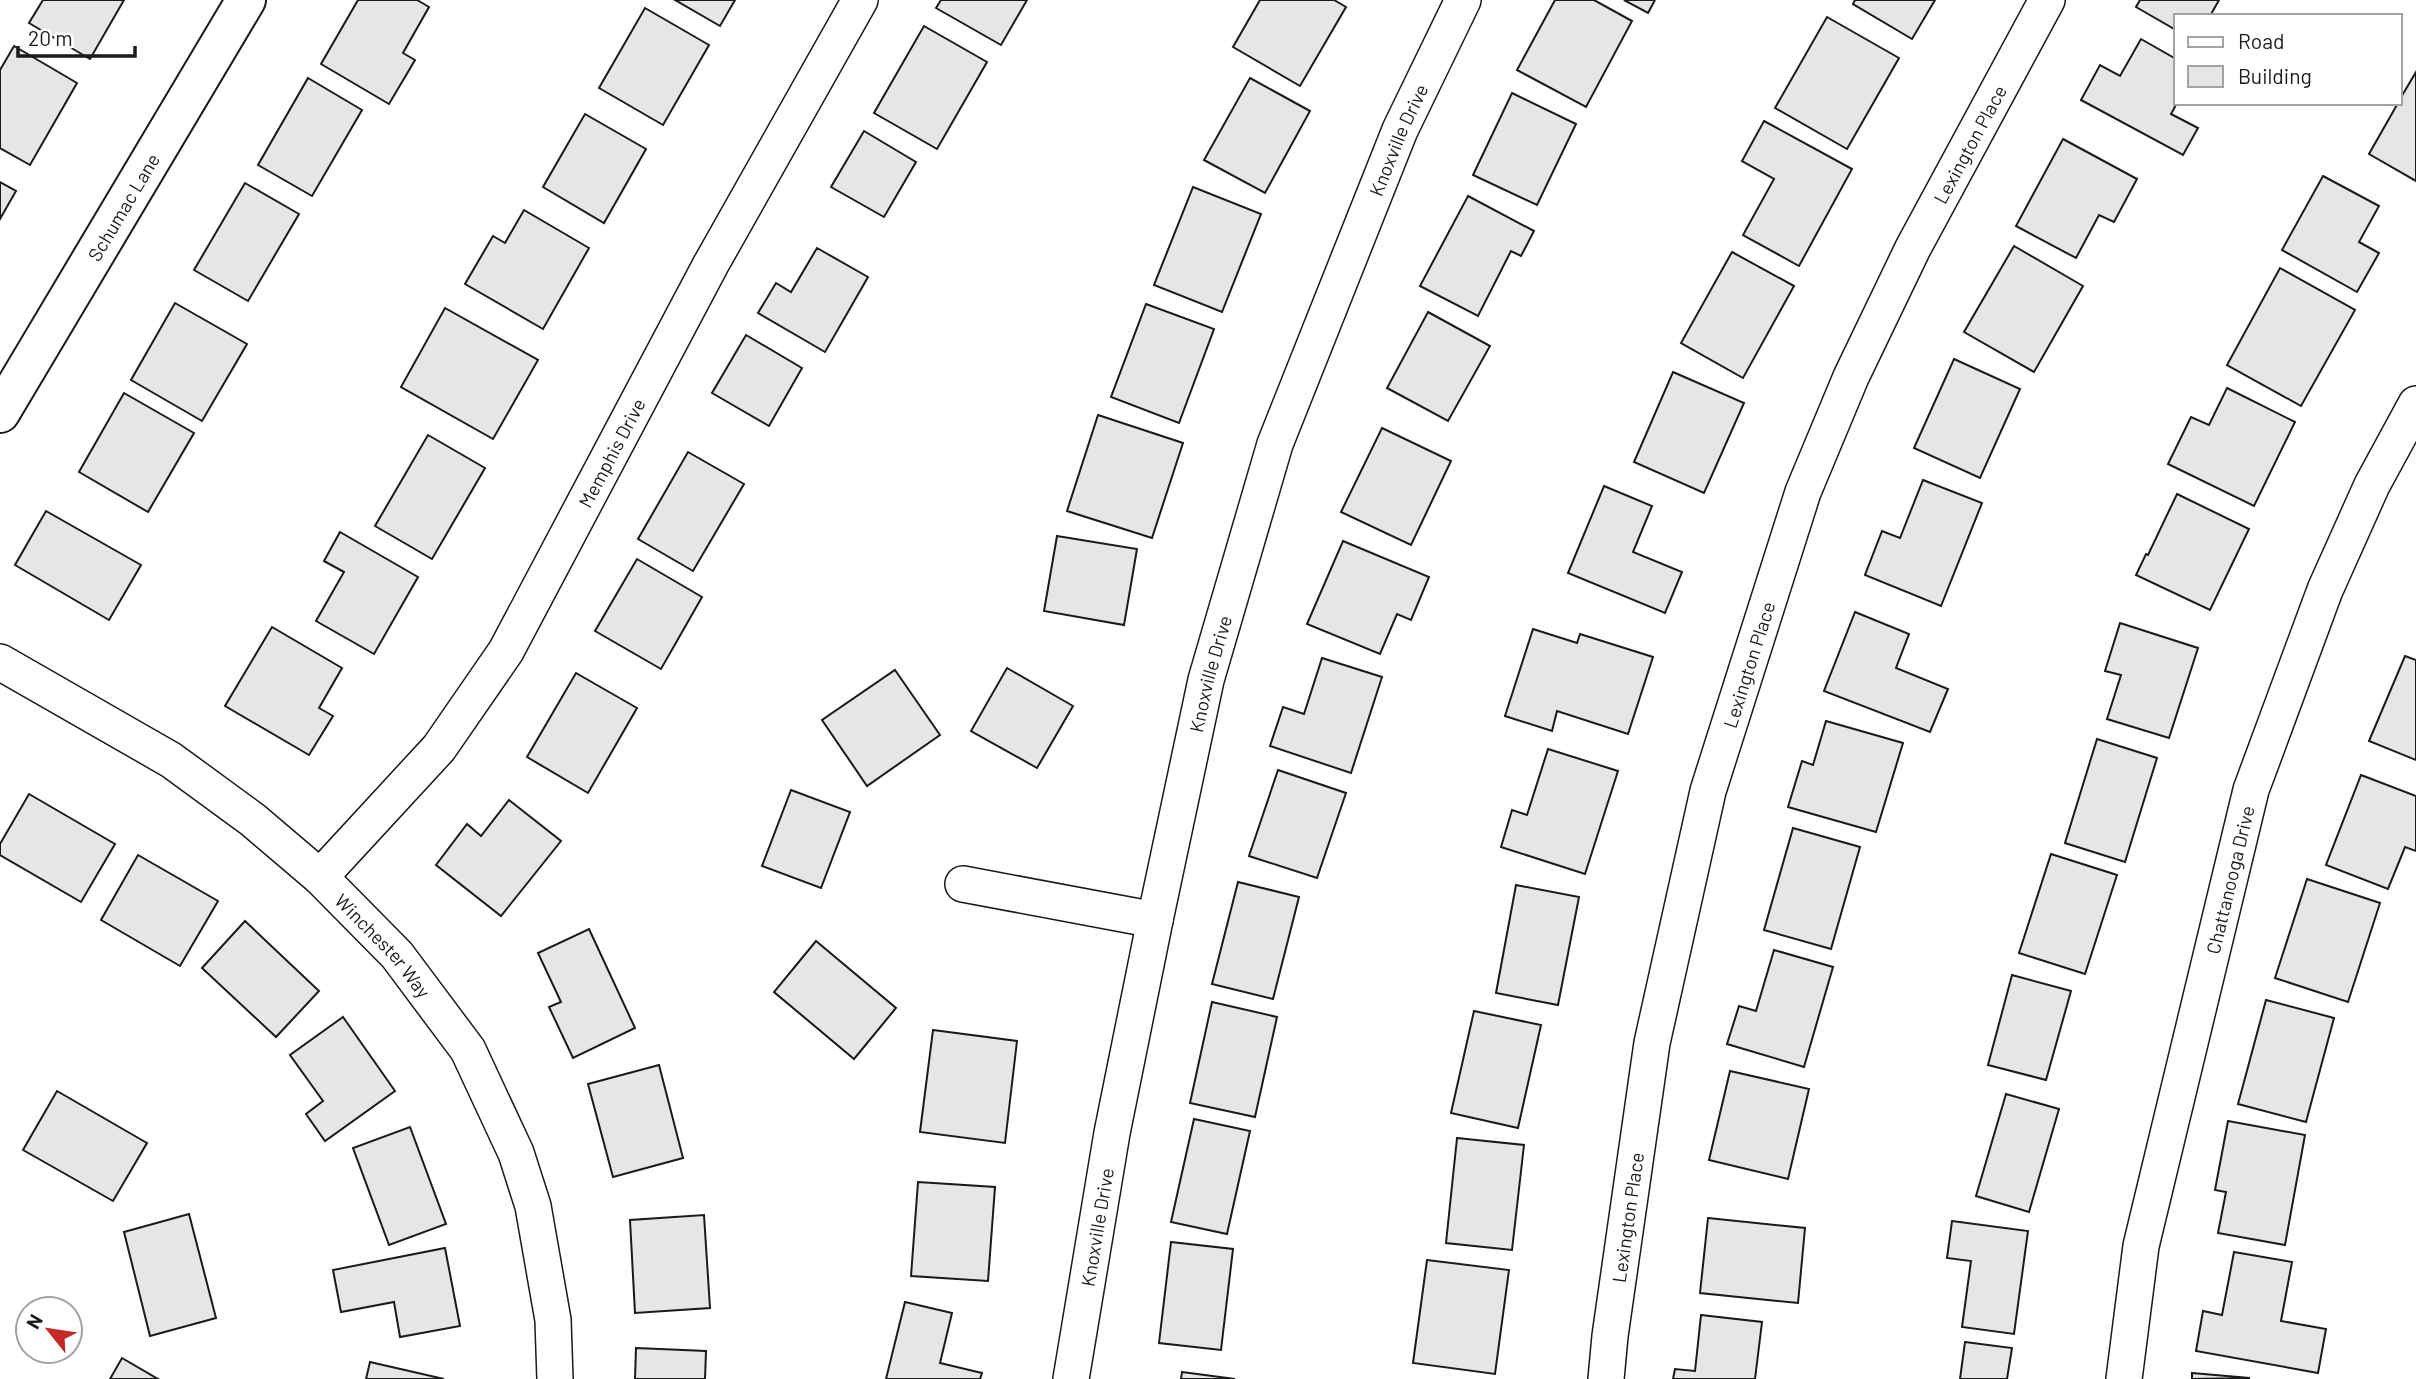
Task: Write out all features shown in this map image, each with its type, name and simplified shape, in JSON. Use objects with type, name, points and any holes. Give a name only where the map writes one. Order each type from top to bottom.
[{"type":"street","name":"Schumac Lane","points":[[0,413],[246,0]]},
{"type":"street","name":"Memphis Drive","points":[[320,877],[439,748],[506,651],[711,264],[860,0]]},
{"type":"street","name":"Knoxville Drive","points":[[1071,1379],[1112,1133],[1154,919],[1206,680],[1275,444],[1400,130],[1463,0]]},
{"type":"street","name":"Lexington Place","points":[[1606,1379],[1652,1043],[1708,791],[1803,492],[1851,377],[1913,248],[2046,0]]},
{"type":"street","name":"Chattanooga Drive","points":[[2124,1379],[2141,1246],[2251,790],[2325,590],[2372,485],[2416,404]]},
{"type":"street","name":"Winchester Way","points":[[0,662],[171,760],[253,820],[320,877],[397,956],[468,1049],[516,1153],[533,1206],[553,1320],[555,1379]]},
{"type":"street","points":[[963,884],[1154,919]]},
{"type":"building","points":[[43,0],[124,0],[90,59],[29,23]]},
{"type":"building","points":[[358,0],[417,0],[429,7],[403,53],[415,60],[389,104],[321,64]]},
{"type":"building","points":[[675,0],[735,0],[720,26]]},
{"type":"building","points":[[941,0],[1027,0],[1001,45],[936,8]]},
{"type":"building","points":[[1260,0],[1334,0],[1346,7],[1300,86],[1233,47]]},
{"type":"building","points":[[1555,0],[1594,0],[1632,21],[1586,107],[1517,70]]},
{"type":"building","points":[[1624,0],[1655,0],[1648,13]]},
{"type":"building","points":[[1855,0],[1935,0],[1912,39],[1853,4]]},
{"type":"building","points":[[2140,0],[2219,0],[2211,14],[2174,14],[2174,29],[2136,7]]},
{"type":"building","points":[[645,8],[709,45],[663,125],[599,88]]},
{"type":"building","points":[[1827,17],[1899,58],[1847,149],[1775,108]]},
{"type":"building","points":[[924,26],[987,62],[937,149],[874,113]]},
{"type":"building","points":[[2141,39],[2174,58],[2176,105],[2171,114],[2198,128],[2183,155],[2081,100],[2100,65],[2120,76]]},
{"type":"building","points":[[14,46],[77,83],[30,165],[0,148],[0,70]]},
{"type":"building","points":[[2416,72],[2416,181],[2369,154],[2397,105],[2402,105],[2402,96]]},
{"type":"building","points":[[308,78],[362,110],[312,196],[258,165]]},
{"type":"building","points":[[1250,78],[1310,111],[1265,193],[1204,160]]},
{"type":"building","points":[[1512,93],[1576,124],[1537,205],[1473,175]]},
{"type":"building","points":[[585,114],[646,149],[604,223],[543,187]]},
{"type":"building","points":[[1764,121],[1852,169],[1799,266],[1743,235],[1774,179],[1742,161]]},
{"type":"building","points":[[864,131],[916,162],[884,217],[831,187]]},
{"type":"building","points":[[2063,139],[2137,179],[2114,222],[2099,215],[2076,258],[2016,226]]},
{"type":"building","points":[[2323,176],[2379,206],[2359,242],[2379,253],[2357,292],[2282,250]]},
{"type":"building","points":[[0,182],[16,191],[0,219]]},
{"type":"building","points":[[245,183],[299,214],[248,301],[194,270]]},
{"type":"building","points":[[1193,187],[1261,214],[1222,312],[1154,285]]},
{"type":"building","points":[[1468,196],[1534,231],[1521,256],[1511,251],[1478,316],[1420,286]]},
{"type":"building","points":[[524,210],[589,248],[543,329],[465,284],[493,236],[505,243]]},
{"type":"building","points":[[2014,246],[2083,286],[2034,372],[1964,332]]},
{"type":"building","points":[[817,248],[868,277],[825,352],[758,313],[776,283],[791,292]]},
{"type":"building","points":[[1732,252],[1794,286],[1743,378],[1681,343]]},
{"type":"building","points":[[2280,268],[2355,310],[2301,406],[2227,365]]},
{"type":"building","points":[[175,303],[247,344],[202,421],[131,380]]},
{"type":"building","points":[[1146,304],[1214,329],[1179,423],[1111,397]]},
{"type":"building","points":[[445,308],[538,360],[493,439],[401,387]]},
{"type":"building","points":[[1428,312],[1490,346],[1448,421],[1387,388]]},
{"type":"building","points":[[746,335],[802,368],[769,426],[712,393]]},
{"type":"building","points":[[1954,359],[2020,389],[1980,478],[1914,448]]},
{"type":"building","points":[[1673,372],[1744,403],[1704,493],[1634,462]]},
{"type":"building","points":[[2227,388],[2295,422],[2254,506],[2168,464],[2191,417],[2209,425]]},
{"type":"building","points":[[124,393],[194,433],[148,512],[79,472]]},
{"type":"building","points":[[1098,415],[1183,443],[1152,538],[1067,511]]},
{"type":"building","points":[[1382,428],[1451,461],[1411,545],[1341,512]]},
{"type":"building","points":[[428,435],[485,468],[432,559],[375,526]]},
{"type":"building","points":[[688,452],[744,484],[693,571],[638,539]]},
{"type":"building","points":[[1923,480],[1982,503],[1941,606],[1865,575],[1882,531],[1900,538]]},
{"type":"building","points":[[1604,486],[1652,506],[1633,552],[1682,572],[1665,613],[1568,573]]},
{"type":"building","points":[[2177,494],[2249,529],[2210,610],[2136,575]]},
{"type":"building","points":[[46,511],[141,565],[109,620],[15,565]]},
{"type":"building","points":[[340,532],[418,577],[374,654],[316,621],[344,572],[324,561]]},
{"type":"building","points":[[1057,536],[1137,549],[1124,625],[1044,611]]},
{"type":"building","points":[[1343,541],[1429,577],[1411,620],[1397,614],[1380,654],[1307,624]]},
{"type":"building","points":[[637,559],[702,597],[661,669],[595,631]]},
{"type":"building","points":[[1855,612],[1909,634],[1896,668],[1948,689],[1930,732],[1824,691]]},
{"type":"building","points":[[2120,623],[2198,648],[2169,738],[2107,719],[2121,675],[2105,671]]},
{"type":"building","points":[[272,627],[342,668],[319,708],[333,716],[309,755],[225,706]]},
{"type":"building","points":[[1533,629],[1577,643],[1580,634],[1653,657],[1628,734],[1557,711],[1552,731],[1505,716]]},
{"type":"building","points":[[2405,656],[2416,660],[2416,760],[2369,741]]},
{"type":"building","points":[[1322,658],[1382,677],[1351,773],[1270,746],[1283,707],[1304,714]]},
{"type":"building","points":[[1007,668],[1073,706],[1037,768],[971,731]]},
{"type":"building","points":[[895,670],[940,735],[867,786],[822,720]]},
{"type":"building","points":[[576,673],[637,708],[588,793],[527,757]]},
{"type":"building","points":[[1826,721],[1903,743],[1876,832],[1788,807],[1802,761],[1813,765]]},
{"type":"building","points":[[2097,739],[2157,758],[2125,862],[2065,843]]},
{"type":"building","points":[[1548,749],[1618,771],[1585,874],[1501,847],[1512,810],[1527,815]]},
{"type":"building","points":[[1278,770],[1346,793],[1317,878],[1249,856]]},
{"type":"building","points":[[2361,775],[2416,796],[2416,851],[2405,847],[2388,889],[2326,865]]},
{"type":"building","points":[[791,790],[850,812],[821,888],[762,866]]},
{"type":"building","points":[[29,794],[115,844],[81,902],[0,855],[0,844]]},
{"type":"building","points":[[509,800],[561,841],[501,916],[436,865],[467,824],[481,836]]},
{"type":"building","points":[[1793,828],[1860,847],[1831,949],[1764,930]]},
{"type":"building","points":[[2051,854],[2117,875],[2085,974],[2019,953]]},
{"type":"building","points":[[138,855],[218,901],[180,966],[101,920]]},
{"type":"building","points":[[2307,879],[2380,903],[2348,1002],[2275,978]]},
{"type":"building","points":[[1238,882],[1299,897],[1273,999],[1212,984]]},
{"type":"building","points":[[1516,885],[1579,897],[1558,1005],[1496,993]]},
{"type":"building","points":[[245,921],[319,991],[276,1037],[202,968]]},
{"type":"building","points":[[589,929],[635,1028],[573,1058],[549,1007],[561,1002],[538,953]]},
{"type":"building","points":[[816,941],[896,1008],[854,1059],[774,992]]},
{"type":"building","points":[[1774,950],[1833,967],[1804,1067],[1727,1044],[1739,1006],[1756,1011]]},
{"type":"building","points":[[2012,975],[2071,991],[2046,1080],[1988,1065]]},
{"type":"building","points":[[2266,1000],[2334,1018],[2306,1122],[2238,1104]]},
{"type":"building","points":[[1212,1002],[1277,1017],[1255,1117],[1190,1103]]},
{"type":"building","points":[[1474,1011],[1541,1025],[1518,1128],[1451,1113]]},
{"type":"building","points":[[343,1017],[395,1091],[325,1141],[306,1114],[323,1101],[290,1055]]},
{"type":"building","points":[[933,1030],[1017,1041],[1005,1143],[920,1132]]},
{"type":"building","points":[[659,1065],[683,1158],[613,1177],[588,1084]]},
{"type":"building","points":[[1730,1071],[1809,1089],[1788,1179],[1709,1160]]},
{"type":"building","points":[[57,1091],[147,1143],[113,1201],[23,1150]]},
{"type":"building","points":[[2006,1094],[2059,1109],[2029,1212],[1976,1196]]},
{"type":"building","points":[[1194,1119],[1250,1131],[1227,1234],[1171,1222]]},
{"type":"building","points":[[2228,1121],[2305,1135],[2285,1245],[2218,1233],[2226,1192],[2215,1190]]},
{"type":"building","points":[[410,1127],[446,1224],[389,1245],[353,1148]]},
{"type":"building","points":[[1457,1138],[1524,1145],[1512,1250],[1446,1243]]},
{"type":"building","points":[[918,1182],[995,1187],[988,1281],[911,1276]]},
{"type":"building","points":[[189,1214],[216,1318],[150,1336],[124,1232]]},
{"type":"building","points":[[704,1215],[710,1308],[635,1313],[630,1220]]},
{"type":"building","points":[[1708,1218],[1805,1228],[1798,1303],[1700,1293]]},
{"type":"building","points":[[1952,1221],[2028,1231],[2014,1334],[1962,1327],[1971,1261],[1947,1258]]},
{"type":"building","points":[[1171,1242],[1233,1249],[1221,1350],[1159,1343]]},
{"type":"building","points":[[445,1248],[460,1326],[400,1337],[394,1302],[341,1312],[333,1270]]},
{"type":"building","points":[[2234,1252],[2292,1262],[2281,1321],[2326,1329],[2318,1373],[2196,1351],[2203,1311],[2222,1315]]},
{"type":"building","points":[[1427,1260],[1509,1270],[1495,1374],[1413,1363]]},
{"type":"building","points":[[905,1302],[952,1313],[940,1363],[982,1373],[980,1379],[886,1379]]},
{"type":"building","points":[[1701,1315],[1762,1322],[1755,1379],[1673,1379],[1675,1369],[1695,1371]]},
{"type":"building","points":[[1965,1342],[2012,1348],[2007,1379],[1960,1379]]},
{"type":"building","points":[[636,1348],[706,1351],[705,1379],[635,1379]]},
{"type":"building","points":[[122,1358],[158,1379],[110,1379]]},
{"type":"building","points":[[370,1362],[444,1379],[366,1379]]},
{"type":"building","points":[[1182,1372],[1235,1379],[1181,1379]]},
{"type":"building","points":[[2192,1373],[2250,1378],[2192,1379]]}]
